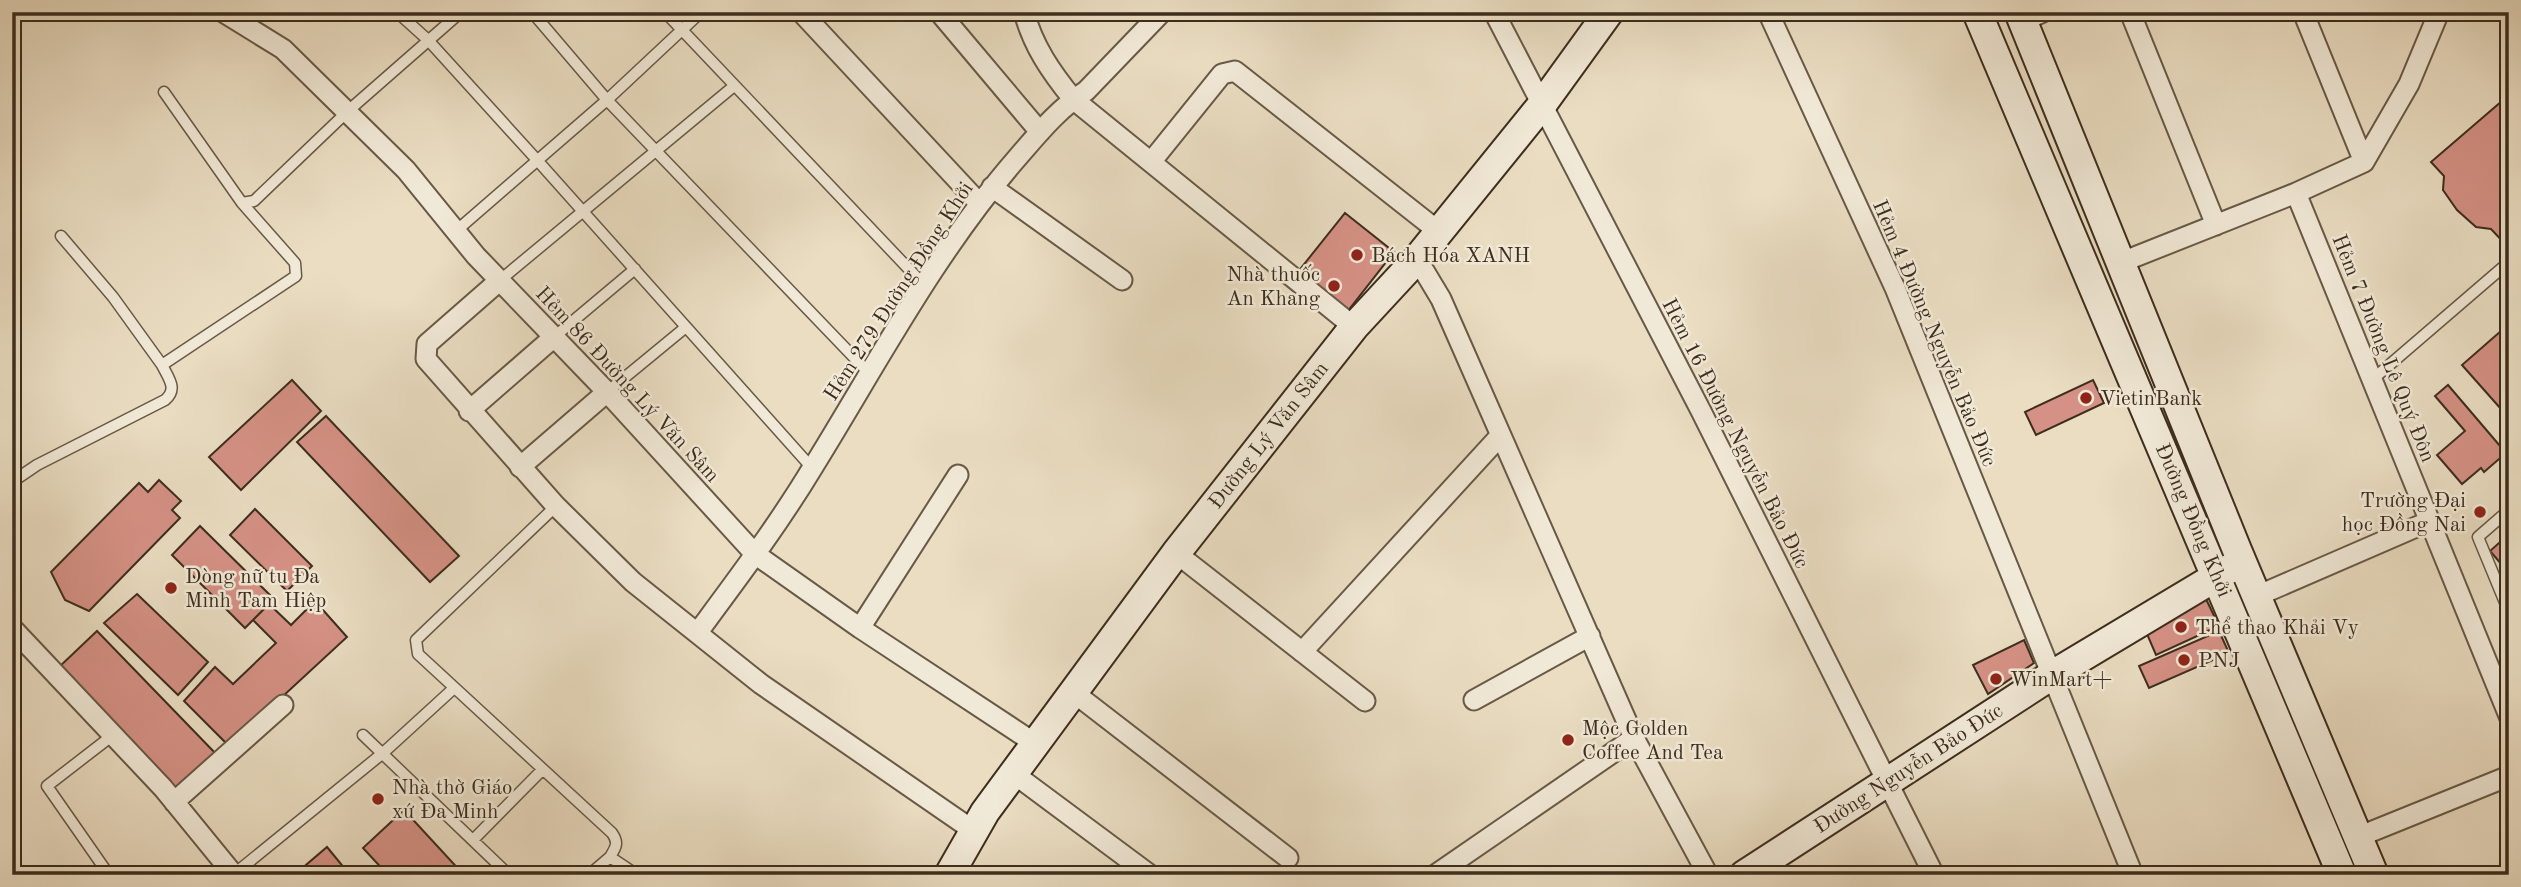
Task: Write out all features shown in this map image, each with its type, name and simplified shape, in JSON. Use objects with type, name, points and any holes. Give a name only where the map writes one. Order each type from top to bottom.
[{"type":"main road","name":"Đường Lý Văn Sâm","points":[[950,875],[974,831],[1176,552],[1354,327],[1417,259],[1541,106],[1609,12]]},
{"type":"main road","name":"Đường Đồng Khởi","points":[[1978,12],[2218,575],[2342,875]]},
{"type":"main road","name":"Đường Đồng Khởi","points":[[2028,15],[2122,262],[2242,561],[2374,875]]},
{"type":"main road","name":"Đường Nguyễn Bảo Đức","points":[[1744,875],[2052,675],[2242,561]]},
{"type":"street","name":"Hẻm 86 Đường Lý Văn Sâm","points":[[223,12],[283,49],[406,170],[499,281],[607,392],[755,554],[860,628],[1036,744]]},
{"type":"street","points":[[801,12],[979,203]]},
{"type":"street","points":[[939,12],[1040,132]]},
{"type":"street","points":[[1024,12],[1030,36],[1053,75],[1073,99],[1354,327]]},
{"type":"street","name":"Hẻm 279 Đường Đồng Khởi","points":[[698,632],[813,468],[924,285],[979,203],[1040,132],[1073,99],[1086,91],[1162,12]]},
{"type":"street","name":"Hẻm 16 Đường Nguyễn Bảo Đức","points":[[1494,12],[1701,411],[1934,875]]},
{"type":"street","name":"Hẻm 4 Đường Nguyễn Bảo Đức","points":[[1768,12],[1895,288],[2133,875]]},
{"type":"street","points":[[2130,12],[2216,225]]},
{"type":"street","points":[[2303,12],[2364,162]]},
{"type":"street","points":[[2122,262],[2296,193],[2364,162],[2390,120],[2440,12]]},
{"type":"street","points":[[1151,162],[1222,74],[1235,71],[1438,231]]},
{"type":"street","points":[[992,187],[1122,280]]},
{"type":"street","name":"Hẻm 7 Đường Lê Quý Đôn","points":[[2296,193],[2509,716]]},
{"type":"street","points":[[1417,259],[1441,299],[1634,738],[1708,875]]},
{"type":"street","points":[[499,281],[427,344],[424,351],[426,359],[468,411],[556,506],[633,582],[805,715],[974,831]]},
{"type":"street","points":[[468,411],[554,337]]},
{"type":"street","points":[[520,467],[607,392]]},
{"type":"street","points":[[1302,652],[1500,436]]},
{"type":"street","points":[[860,628],[958,475]]},
{"type":"street","points":[[2257,596],[2430,521]]},
{"type":"street","points":[[1176,552],[1366,701]]},
{"type":"street","points":[[12,628],[174,802],[234,875]]},
{"type":"street","points":[[1474,700],[1590,636]]},
{"type":"street","points":[[1073,692],[1288,858]]},
{"type":"street","points":[[174,802],[283,705]]},
{"type":"street","points":[[1435,875],[1634,738]]},
{"type":"street","points":[[1014,774],[1150,875]]},
{"type":"street","points":[[2358,837],[2509,775]]},
{"type":"lane","points":[[397,12],[428,40],[813,468]]},
{"type":"lane","points":[[242,203],[254,201],[348,111],[461,12]]},
{"type":"lane","points":[[532,12],[607,100],[869,373]]},
{"type":"lane","points":[[665,12],[924,285]]},
{"type":"lane","points":[[456,231],[607,100],[701,12]]},
{"type":"lane","points":[[499,281],[734,86]]},
{"type":"lane","points":[[162,365],[296,276],[295,263],[242,203],[164,92]]},
{"type":"lane","points":[[12,482],[37,465],[172,394],[173,387],[162,365],[113,296],[61,236]]},
{"type":"lane","points":[[2373,379],[2509,262]]},
{"type":"lane","points":[[554,337],[635,270]]},
{"type":"lane","points":[[607,392],[686,327]]},
{"type":"lane","points":[[556,506],[416,640],[418,654],[453,689],[612,833],[617,840],[616,847],[610,857],[589,875]]},
{"type":"lane","points":[[2509,510],[2478,537],[2509,612]]},
{"type":"lane","points":[[234,875],[383,753],[453,689]]},
{"type":"lane","points":[[109,875],[47,786],[113,735]]},
{"type":"lane","points":[[363,735],[509,875]]},
{"type":"lane","points":[[473,841],[542,770]]},
{"type":"lane","points":[[610,857],[637,875]]},
{"type":"building","points":[[2509,95],[2509,241],[2505,244],[2491,229],[2476,227],[2457,210],[2443,190],[2444,176],[2431,162]]},
{"type":"building","name":"Bách Hóa XANH","points":[[1345,213],[1394,252],[1347,312],[1297,273]]},
{"type":"building","points":[[2509,324],[2509,418],[2462,365]]},
{"type":"building","points":[[292,380],[321,411],[241,490],[209,457]]},
{"type":"building","name":"VietinBank","points":[[2093,380],[2104,403],[2036,435],[2025,412]]},
{"type":"building","points":[[2448,385],[2506,453],[2484,472],[2481,468],[2462,484],[2437,455],[2465,431],[2435,396]]},
{"type":"building","points":[[326,416],[459,556],[430,582],[297,442]]},
{"type":"building","points":[[159,480],[181,501],[172,510],[180,518],[89,611],[65,600],[51,572],[139,483],[148,492]]},
{"type":"building","points":[[255,509],[312,566],[287,591],[230,535]]},
{"type":"building","points":[[200,526],[274,599],[245,628],[172,555]]},
{"type":"building","points":[[2509,534],[2509,573],[2490,551]]},
{"type":"building","points":[[137,594],[208,662],[178,695],[104,623]]},
{"type":"building","name":"Thể thao Khải Vy","points":[[2206,599],[2219,626],[2156,655],[2144,627]]},
{"type":"building","points":[[315,601],[347,637],[229,746],[184,701],[215,667],[233,684],[276,643],[253,620],[269,604],[291,625]]},
{"type":"building","points":[[97,631],[218,756],[176,792],[58,668]]},
{"type":"building","name":"PNJ","points":[[2219,631],[2229,653],[2149,688],[2139,666]]},
{"type":"building","name":"WinMart+","points":[[2024,640],[2034,663],[1988,694],[1973,665]]},
{"type":"building","points":[[404,810],[464,875],[388,875],[363,848]]},
{"type":"building","points":[[327,847],[350,875],[314,875],[306,865]]},
{"type":"place","name":"Bách Hóa XANH","points":[[1357,255]]},
{"type":"place","name":"Nhà thuốc An Khang","points":[[1334,286]]},
{"type":"place","name":"VietinBank","points":[[2086,398]]},
{"type":"place","name":"Trường Đại học Đồng Nai","points":[[2480,512]]},
{"type":"place","name":"Dòng nữ tu Đa Minh Tam Hiệp","points":[[171,588]]},
{"type":"place","name":"Thể thao Khải Vy","points":[[2181,627]]},
{"type":"place","name":"PNJ","points":[[2184,660]]},
{"type":"place","name":"WinMart+","points":[[1996,679]]},
{"type":"place","name":"Mộc Golden Coffee And Tea","points":[[1568,740]]},
{"type":"place","name":"Nhà thờ Giáo xứ Đa Minh","points":[[378,799]]}]
